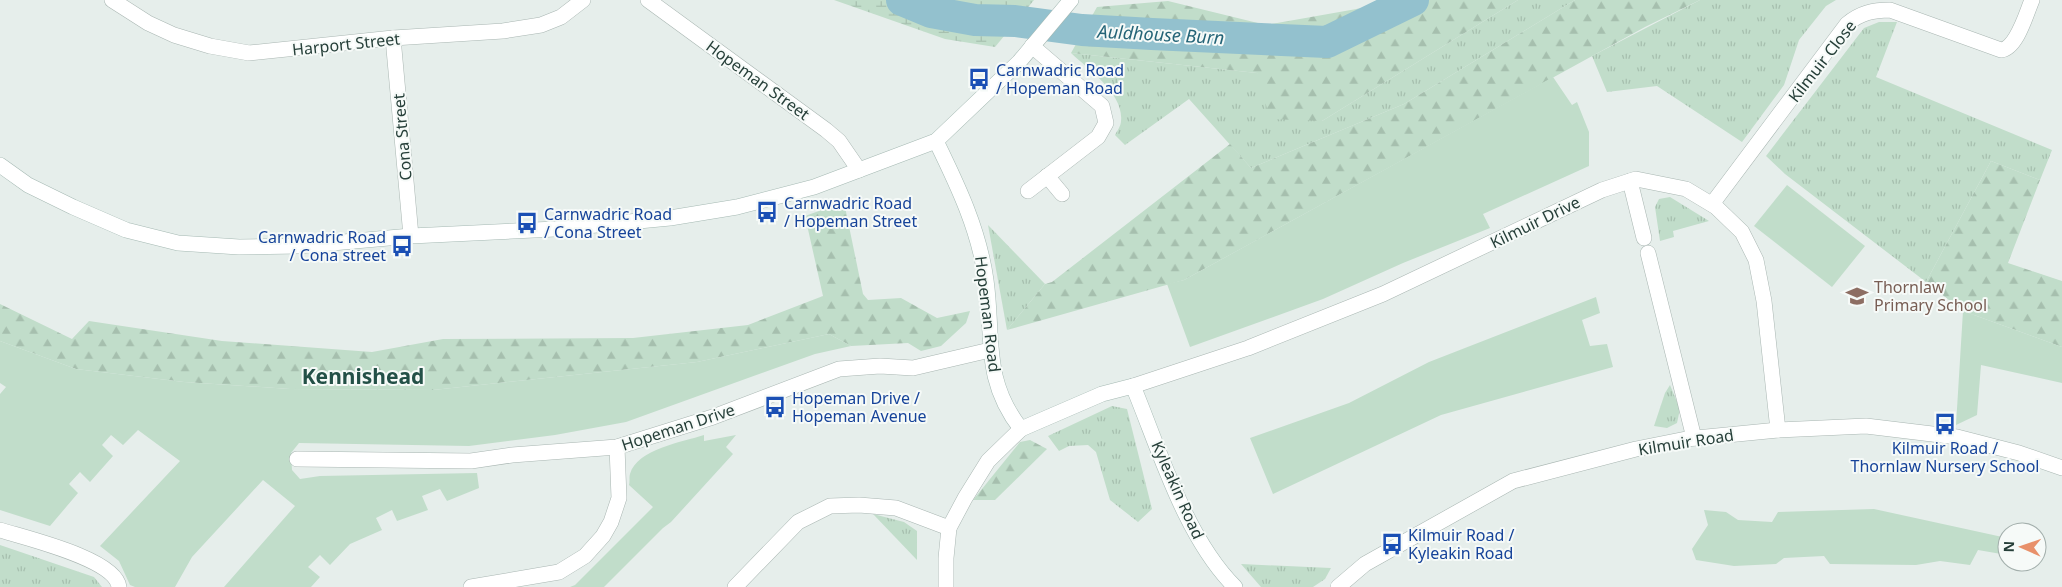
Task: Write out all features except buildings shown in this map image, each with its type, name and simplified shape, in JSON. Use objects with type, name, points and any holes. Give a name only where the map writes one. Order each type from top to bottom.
[{"type":"street","name":"Harport Street","points":[[112,0],[148,23],[174,35],[210,46],[249,53],[393,38],[503,31],[541,25],[562,17],[583,0]]},
{"type":"street","name":"Hopeman Street","points":[[648,0],[826,130],[839,141],[859,170]]},
{"type":"street","name":"Kilmuir Close","points":[[1712,204],[1847,24],[1856,16],[1874,10],[1890,10],[2001,50],[2007,49],[2013,44],[2032,0]]},
{"type":"street","points":[[0,166],[28,185],[126,230],[178,243],[239,247],[298,246],[670,218],[737,207],[814,187],[936,141],[1019,62],[1070,1]]},
{"type":"street","name":"Cona Street","points":[[393,38],[411,236]]},
{"type":"street","points":[[1028,191],[1098,137],[1106,123],[1102,106],[1032,46]]},
{"type":"street","name":"Hopeman Road","points":[[936,141],[961,194],[975,230],[986,281],[990,350],[998,392],[1010,415],[1021,429]]},
{"type":"street","points":[[1047,176],[1062,194]]},
{"type":"street","name":"Kilmuir Drive","points":[[1021,429],[1102,394],[1133,386],[1248,348],[1383,294],[1602,190],[1636,179],[1686,189],[1712,204],[1742,232],[1756,260],[1764,302],[1778,430]]},
{"type":"street","points":[[1630,181],[1694,438]]},
{"type":"street","name":"Hopeman Drive","points":[[297,459],[471,461],[512,455],[617,447],[713,417],[839,369],[880,366],[913,368],[990,350]]},
{"type":"street","name":"Kyleakin Road","points":[[1133,386],[1180,501],[1196,533],[1221,571],[1235,587]]},
{"type":"street","name":"Kilmuir Road","points":[[1338,587],[1365,564],[1513,482],[1636,449],[1694,438],[1778,430],[1866,426],[1957,437],[2019,453],[2062,468]]},
{"type":"street","points":[[946,587],[949,528],[988,462],[1021,429]]},
{"type":"street","points":[[471,587],[559,572],[585,556],[603,536],[611,522],[619,498],[617,447]]},
{"type":"street","points":[[735,587],[798,522],[830,506],[859,505],[896,508],[949,528]]},
{"type":"street","points":[[0,530],[89,559],[108,569],[119,587]]},
{"type":"green space","points":[[834,0],[1034,0],[995,47],[945,39]]},
{"type":"green space","points":[[1378,0],[1518,0],[1322,121],[1270,119],[1257,73],[1071,53],[1097,7],[1168,1],[1266,25],[1362,8]]},
{"type":"green space","points":[[1518,0],[1575,0],[1404,104],[1251,168],[1189,99],[1125,145],[1115,135],[1121,121],[1117,101],[1104,83],[1071,53],[1257,73],[1322,121]]},
{"type":"green space","points":[[1575,0],[1700,0],[1645,27],[1184,280],[1007,330],[1045,284],[1052,282],[1230,144],[1251,168],[1404,104]]},
{"type":"green space","points":[[1700,0],[1836,0],[1826,6],[1799,40],[1784,85],[1742,142],[1657,86],[1607,92],[1592,56]]},
{"type":"green space","points":[[1879,22],[1897,22],[1876,77],[2052,150],[2040,180],[1991,161],[1926,282],[1785,174],[1766,156],[1864,28]]},
{"type":"green space","points":[[1553,77],[1572,105],[1577,102],[1589,132],[1589,166],[1483,214],[1490,228],[1403,263],[1323,299],[1190,347],[1167,284],[1184,280]]},
{"type":"green space","points":[[1991,161],[2040,180],[2008,263],[2062,281],[2062,347],[1963,311],[1926,282]]},
{"type":"green space","points":[[1787,185],[1865,246],[1832,287],[1754,226]]},
{"type":"green space","points":[[1670,197],[1709,221],[1673,231],[1674,237],[1660,241],[1655,207],[1659,199]]},
{"type":"green space","points":[[844,202],[863,294],[868,300],[901,298],[937,318],[970,311],[966,323],[941,346],[921,351],[908,343],[851,346],[829,334],[697,362],[433,390],[290,389],[184,382],[76,369],[0,341],[0,304],[72,339],[89,321],[222,341],[372,352],[443,339],[633,338],[748,325],[823,296],[805,216]]},
{"type":"green space","points":[[988,225],[1045,284],[1007,330]]},
{"type":"green space","points":[[1596,297],[1600,313],[1582,320],[1590,346],[1607,344],[1613,367],[1441,415],[1273,494],[1250,438],[1349,403],[1429,362]]},
{"type":"green space","points":[[1963,311],[2062,347],[2062,383],[1981,365],[1977,415],[1956,425]]},
{"type":"green space","points":[[829,334],[851,346],[815,354],[626,422],[555,435],[469,446],[299,443],[291,453],[292,470],[300,479],[320,476],[477,473],[479,488],[447,501],[440,489],[422,496],[428,510],[397,521],[392,510],[376,518],[382,530],[350,544],[330,565],[320,555],[308,567],[320,577],[311,587],[224,587],[295,506],[263,480],[192,557],[175,587],[135,587],[130,585],[119,561],[100,546],[180,461],[138,430],[123,445],[111,435],[102,445],[113,456],[90,482],[80,472],[69,484],[78,493],[50,526],[0,510],[0,394],[6,387],[0,383],[0,341],[76,369],[184,382],[290,389],[433,390],[697,362]]},
{"type":"green space","points":[[1670,385],[1680,409],[1677,423],[1667,428],[1654,426],[1665,393]]},
{"type":"green space","points":[[1112,406],[1127,409],[1152,509],[1138,522],[1110,500],[1096,452],[1088,445],[1069,446],[1059,451],[1048,436]]},
{"type":"green space","points":[[704,435],[704,441],[736,435],[726,447],[733,454],[671,522],[604,587],[570,587],[575,585],[653,507],[629,485],[630,474],[634,465],[642,458],[662,448]]},
{"type":"green space","points":[[1030,440],[1047,449],[995,500],[973,500],[1020,442]]},
{"type":"green space","points":[[1874,509],[1997,536],[1997,553],[1978,550],[1970,565],[1940,561],[1916,565],[1830,564],[1824,556],[1784,558],[1776,564],[1734,566],[1696,560],[1692,549],[1708,525],[1704,510],[1726,512],[1738,520],[1772,522],[1778,512]]},
{"type":"green space","points":[[873,514],[904,522],[917,531],[917,560]]},
{"type":"green space","points":[[0,545],[94,577],[102,587],[0,587]]},
{"type":"green space","points":[[1241,564],[1331,568],[1325,579],[1313,587],[1261,587]]},
{"type":"waterway","name":"Auldhouse Burn","points":[[902,0],[931,12],[975,20],[1015,21],[1082,30],[1327,42],[1413,0]]},
{"type":"place","name":"Carnwadric Road / Hopeman Road","points":[[979,79]]},
{"type":"place","name":"Carnwadric Road / Hopeman Street","points":[[767,212]]},
{"type":"place","name":"Carnwadric Road / Cona Street","points":[[527,223]]},
{"type":"place","name":"Carnwadric Road / Cona street","points":[[402,246]]},
{"type":"place","name":"Thornlaw Primary School","points":[[1857,296]]},
{"type":"place","name":"Hopeman Drive / Hopeman Avenue","points":[[775,407]]},
{"type":"place","name":"Kilmuir Road / Thornlaw Nursery School","points":[[1945,424]]},
{"type":"place","name":"Kilmuir Road / Kyleakin Road","points":[[1392,544]]},
{"type":"district","name":"Kennishead","points":[[363,376]]}]
